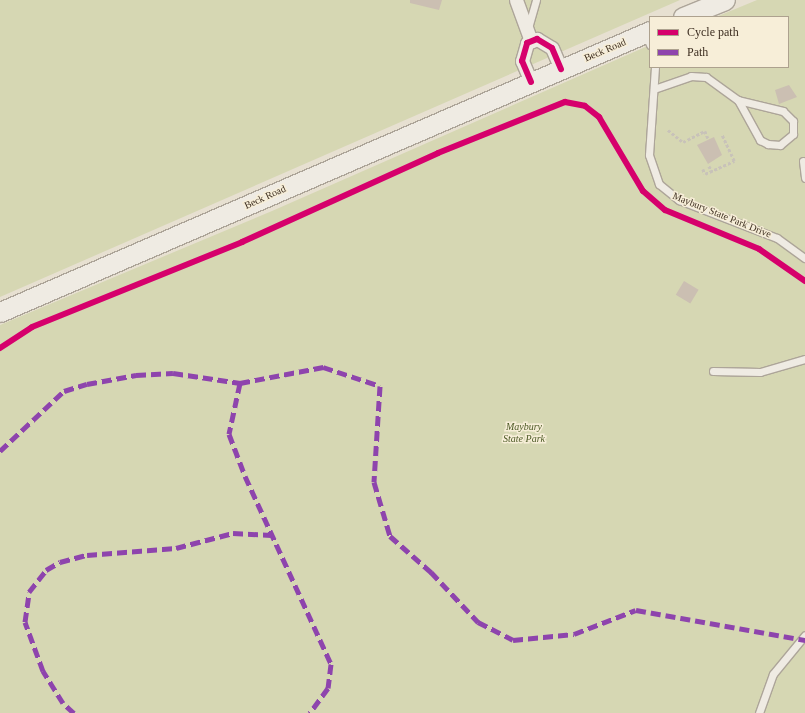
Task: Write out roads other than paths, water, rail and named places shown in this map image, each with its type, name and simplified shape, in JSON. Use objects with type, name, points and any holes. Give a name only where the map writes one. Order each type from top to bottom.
[{"type":"main road","points":[[685,16],[725,0]]},
{"type":"main road","name":"Beck Road","points":[[0,312],[561,69],[648,36]]},
{"type":"street","points":[[516,0],[529,36],[522,60],[531,82]]},
{"type":"street","points":[[529,36],[552,48],[561,69]]},
{"type":"lane","points":[[529,36],[536,0]]},
{"type":"lane","name":"Maybury State Park Drive","points":[[655,68],[649,155],[656,178],[664,189],[679,200],[777,238],[805,258]]},
{"type":"lane","points":[[654,89],[686,77],[702,76],[718,83],[738,100],[760,140],[780,145],[793,134],[793,121],[783,111],[738,100]]},
{"type":"lane","points":[[803,161],[805,178]]},
{"type":"lane","points":[[713,371],[760,372],[805,359]]},
{"type":"lane","points":[[759,713],[773,674],[805,635]]},
{"type":"park label","name":"Maybury State Park","points":[[524,432]]}]
